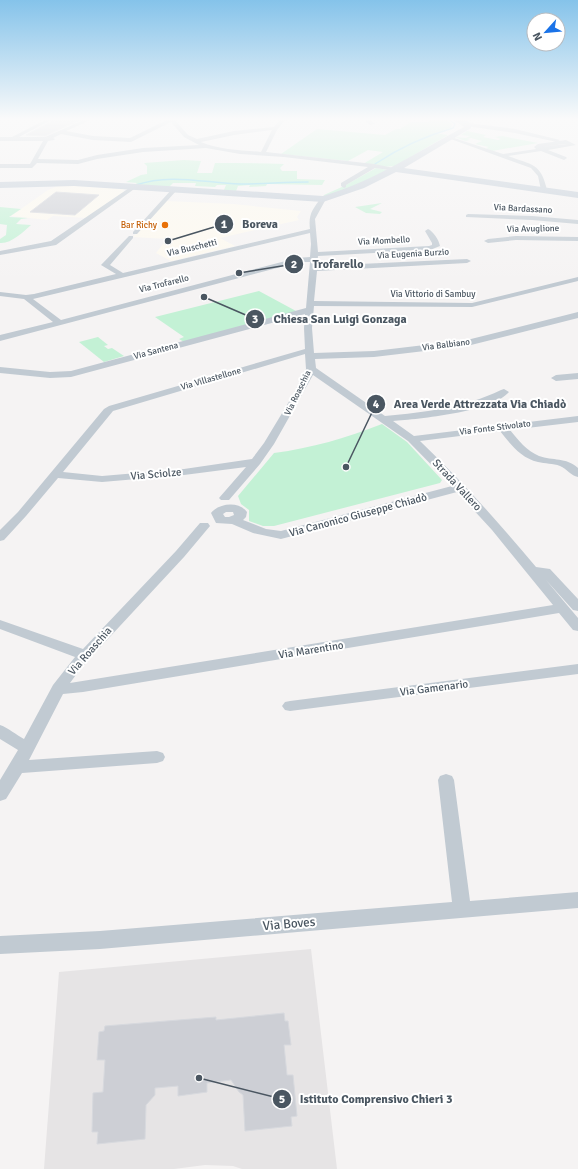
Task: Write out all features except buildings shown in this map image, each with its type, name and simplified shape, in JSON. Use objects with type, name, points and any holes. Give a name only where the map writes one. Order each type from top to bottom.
[{"type":"street","points":[[344,186],[343,184],[361,174]]},
{"type":"street","points":[[0,185],[66,183],[323,199],[360,187],[387,174]]},
{"type":"street","points":[[428,174],[578,195]]},
{"type":"street","points":[[540,174],[544,190]]},
{"type":"street","points":[[0,253],[53,243],[134,187]]},
{"type":"street","points":[[122,275],[105,265],[174,190]]},
{"type":"street","name":"Via Roaschia","points":[[0,794],[17,768],[58,690],[76,665],[180,554],[204,526],[225,512],[280,427],[310,369],[308,328],[314,256],[313,215],[323,199]]},
{"type":"street","name":"Via Bardassano","points":[[468,216],[532,218],[578,222]]},
{"type":"street","name":"Via Buschetti","points":[[26,297],[313,230]]},
{"type":"street","name":"Via Mombello","points":[[314,256],[430,248],[436,246],[436,243],[428,231]]},
{"type":"street","name":"Via Avuglione","points":[[488,241],[516,238],[578,239]]},
{"type":"street","name":"Via Trofarello","points":[[59,322],[314,256]]},
{"type":"street","name":"Via Eugenia Burzio","points":[[312,269],[467,261]]},
{"type":"street","name":"Via Vittorio di Sambuy","points":[[309,306],[472,305],[578,278]]},
{"type":"street","points":[[0,294],[26,297],[59,322]]},
{"type":"street","name":"Via Santena","points":[[5,370],[50,375],[71,374],[181,344],[309,306]]},
{"type":"street","name":"Via Balbiano","points":[[310,353],[374,354],[468,343],[578,314]]},
{"type":"street","points":[[0,338],[59,322]]},
{"type":"street","name":"Via Villastellone","points":[[0,537],[22,514],[110,410],[310,353]]},
{"type":"street","name":"Strada Vallero","points":[[310,369],[412,439],[439,465],[534,571],[545,572],[549,575],[572,602]]},
{"type":"street","points":[[556,378],[578,376]]},
{"type":"street","points":[[384,419],[457,410],[482,404],[504,392]]},
{"type":"street","name":"Via Fonte Stivolato","points":[[412,439],[578,419]]},
{"type":"street","points":[[502,427],[528,455],[535,458],[563,462],[572,467],[578,474]]},
{"type":"street","name":"Via Sciolze","points":[[55,474],[102,479],[184,472],[256,462]]},
{"type":"street","name":"Via Canonico Giuseppe Chiadò","points":[[225,512],[243,526],[274,535],[289,533],[459,488]]},
{"type":"street","points":[[572,602],[578,627]]},
{"type":"street","name":"Via Marentino","points":[[58,690],[98,685],[572,602]]},
{"type":"street","points":[[0,624],[85,655]]},
{"type":"street","name":"Via Gamenario","points":[[290,706],[578,669]]},
{"type":"street","points":[[0,731],[10,740],[27,747]]},
{"type":"street","points":[[17,768],[157,756]]},
{"type":"street","points":[[446,780],[462,909]]},
{"type":"street","name":"Via Boves","points":[[0,945],[100,940],[578,900]]},
{"type":"shaded area","points":[[60,185],[124,189],[123,191],[125,191],[87,218],[53,216],[47,220],[11,216],[48,190]]},
{"type":"shaded area","points":[[166,201],[233,204],[301,211],[297,217],[299,220],[220,238],[235,246],[171,261],[156,253],[167,239],[133,237]]},
{"type":"shaded area","points":[[311,949],[337,1169],[242,1169],[233,1166],[205,1165],[174,1169],[44,1169],[59,972]]},
{"type":"green space","points":[[297,174],[297,179],[325,180],[322,185],[267,184],[266,186],[238,186],[236,191],[224,190],[226,185],[217,185],[215,187],[195,186],[196,183],[173,183],[168,188],[132,186],[137,183],[126,182],[141,175]]},
{"type":"green space","points":[[366,174],[381,174],[360,186],[323,197],[324,195]]},
{"type":"green space","points":[[382,203],[370,209],[382,212],[380,214],[366,213],[355,207]]},
{"type":"green space","points":[[0,207],[21,209],[9,217],[28,218],[21,219],[16,224],[31,225],[17,237],[4,243],[0,243],[0,239],[6,235],[7,225],[0,224]]},
{"type":"green space","points":[[259,291],[296,311],[184,342],[179,339],[184,337],[155,317]]},
{"type":"green space","points":[[98,337],[108,345],[104,346],[108,349],[112,348],[124,356],[104,362],[79,342]]},
{"type":"green space","points":[[382,424],[407,442],[442,480],[440,483],[274,526],[263,526],[249,521],[249,510],[241,504],[238,496],[274,453],[329,442]]},
{"type":"waterway","points":[[136,185],[149,181],[175,179],[240,184],[308,182]]},
{"type":"place","name":"Bar Richy","points":[[165,225]]},
{"type":"place","name":"Boreva","points":[[168,241]]},
{"type":"place","name":"Trofarello","points":[[239,273]]},
{"type":"place","name":"Chiesa San Luigi Gonzaga","points":[[204,297]]},
{"type":"place","name":"Area Verde Attrezzata Via Chiadò","points":[[346,467]]},
{"type":"place","name":"Istituto Comprensivo Chieri 3","points":[[199,1078]]}]
